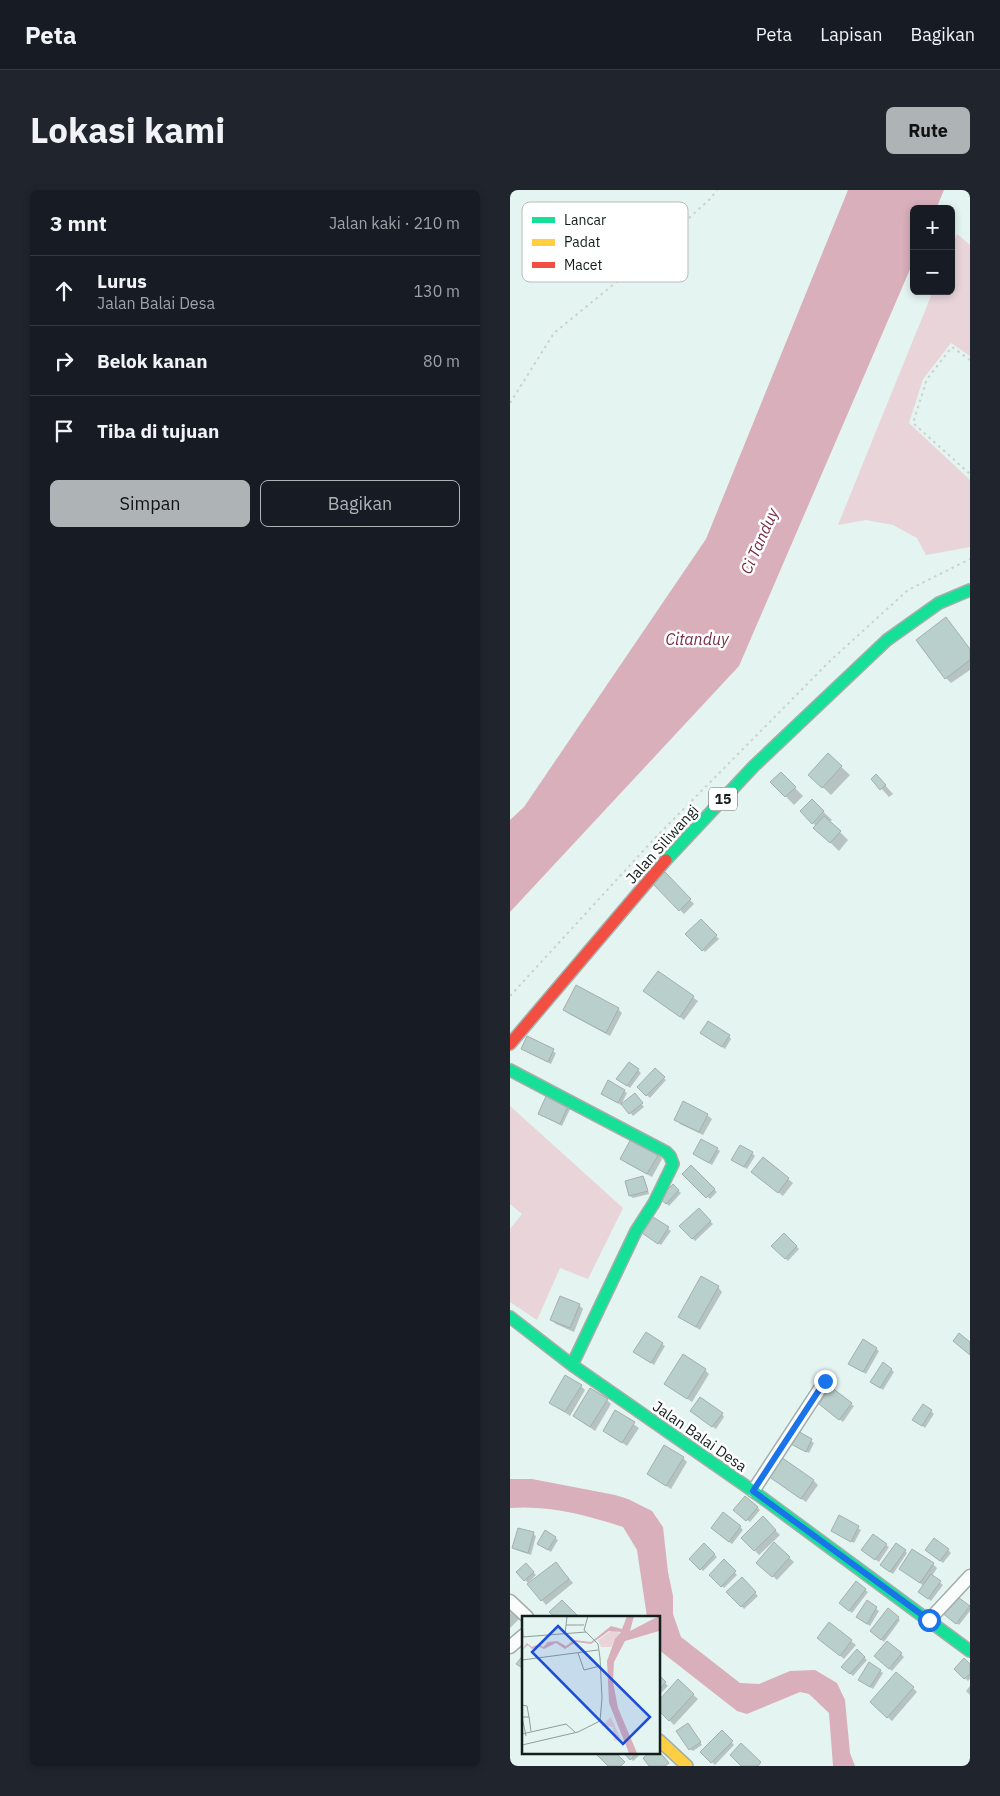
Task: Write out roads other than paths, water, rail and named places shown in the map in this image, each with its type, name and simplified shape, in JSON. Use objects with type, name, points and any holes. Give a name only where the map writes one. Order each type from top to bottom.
[{"type":"main road","name":"Jalan Siliwangi","points":[[510,1044],[660,867],[754,766],[887,640],[939,603],[970,590]]},
{"type":"main road","points":[[510,1070],[666,1152],[673,1164],[654,1203],[636,1231],[572,1365]]},
{"type":"main road","name":"Jalan Balai Desa","points":[[510,1317],[572,1365],[753,1491],[970,1651]]},
{"type":"main road","points":[[660,1741],[687,1766]]},
{"type":"street","points":[[753,1491],[825,1381]]},
{"type":"street","points":[[929,1620],[970,1576]]},
{"type":"street","points":[[510,1601],[526,1616]]},
{"type":"street","points":[[510,1647],[522,1637]]},
{"type":"water","name":"Citanduy","points":[[848,190],[944,190],[938,205],[910,205],[910,269],[739,666],[510,912],[510,820],[524,807],[706,539]]},
{"type":"water","points":[[510,1479],[532,1479],[615,1495],[652,1511],[663,1527],[668,1572],[673,1596],[673,1614],[681,1637],[740,1683],[759,1684],[790,1671],[815,1670],[837,1683],[845,1700],[850,1753],[855,1766],[833,1766],[829,1713],[809,1694],[800,1692],[747,1714],[737,1711],[660,1651],[660,1616],[647,1616],[637,1550],[623,1527],[568,1512],[525,1507],[510,1508]]},
{"type":"water label","name":"Ci Tanduy","points":[[759,541]]}]
